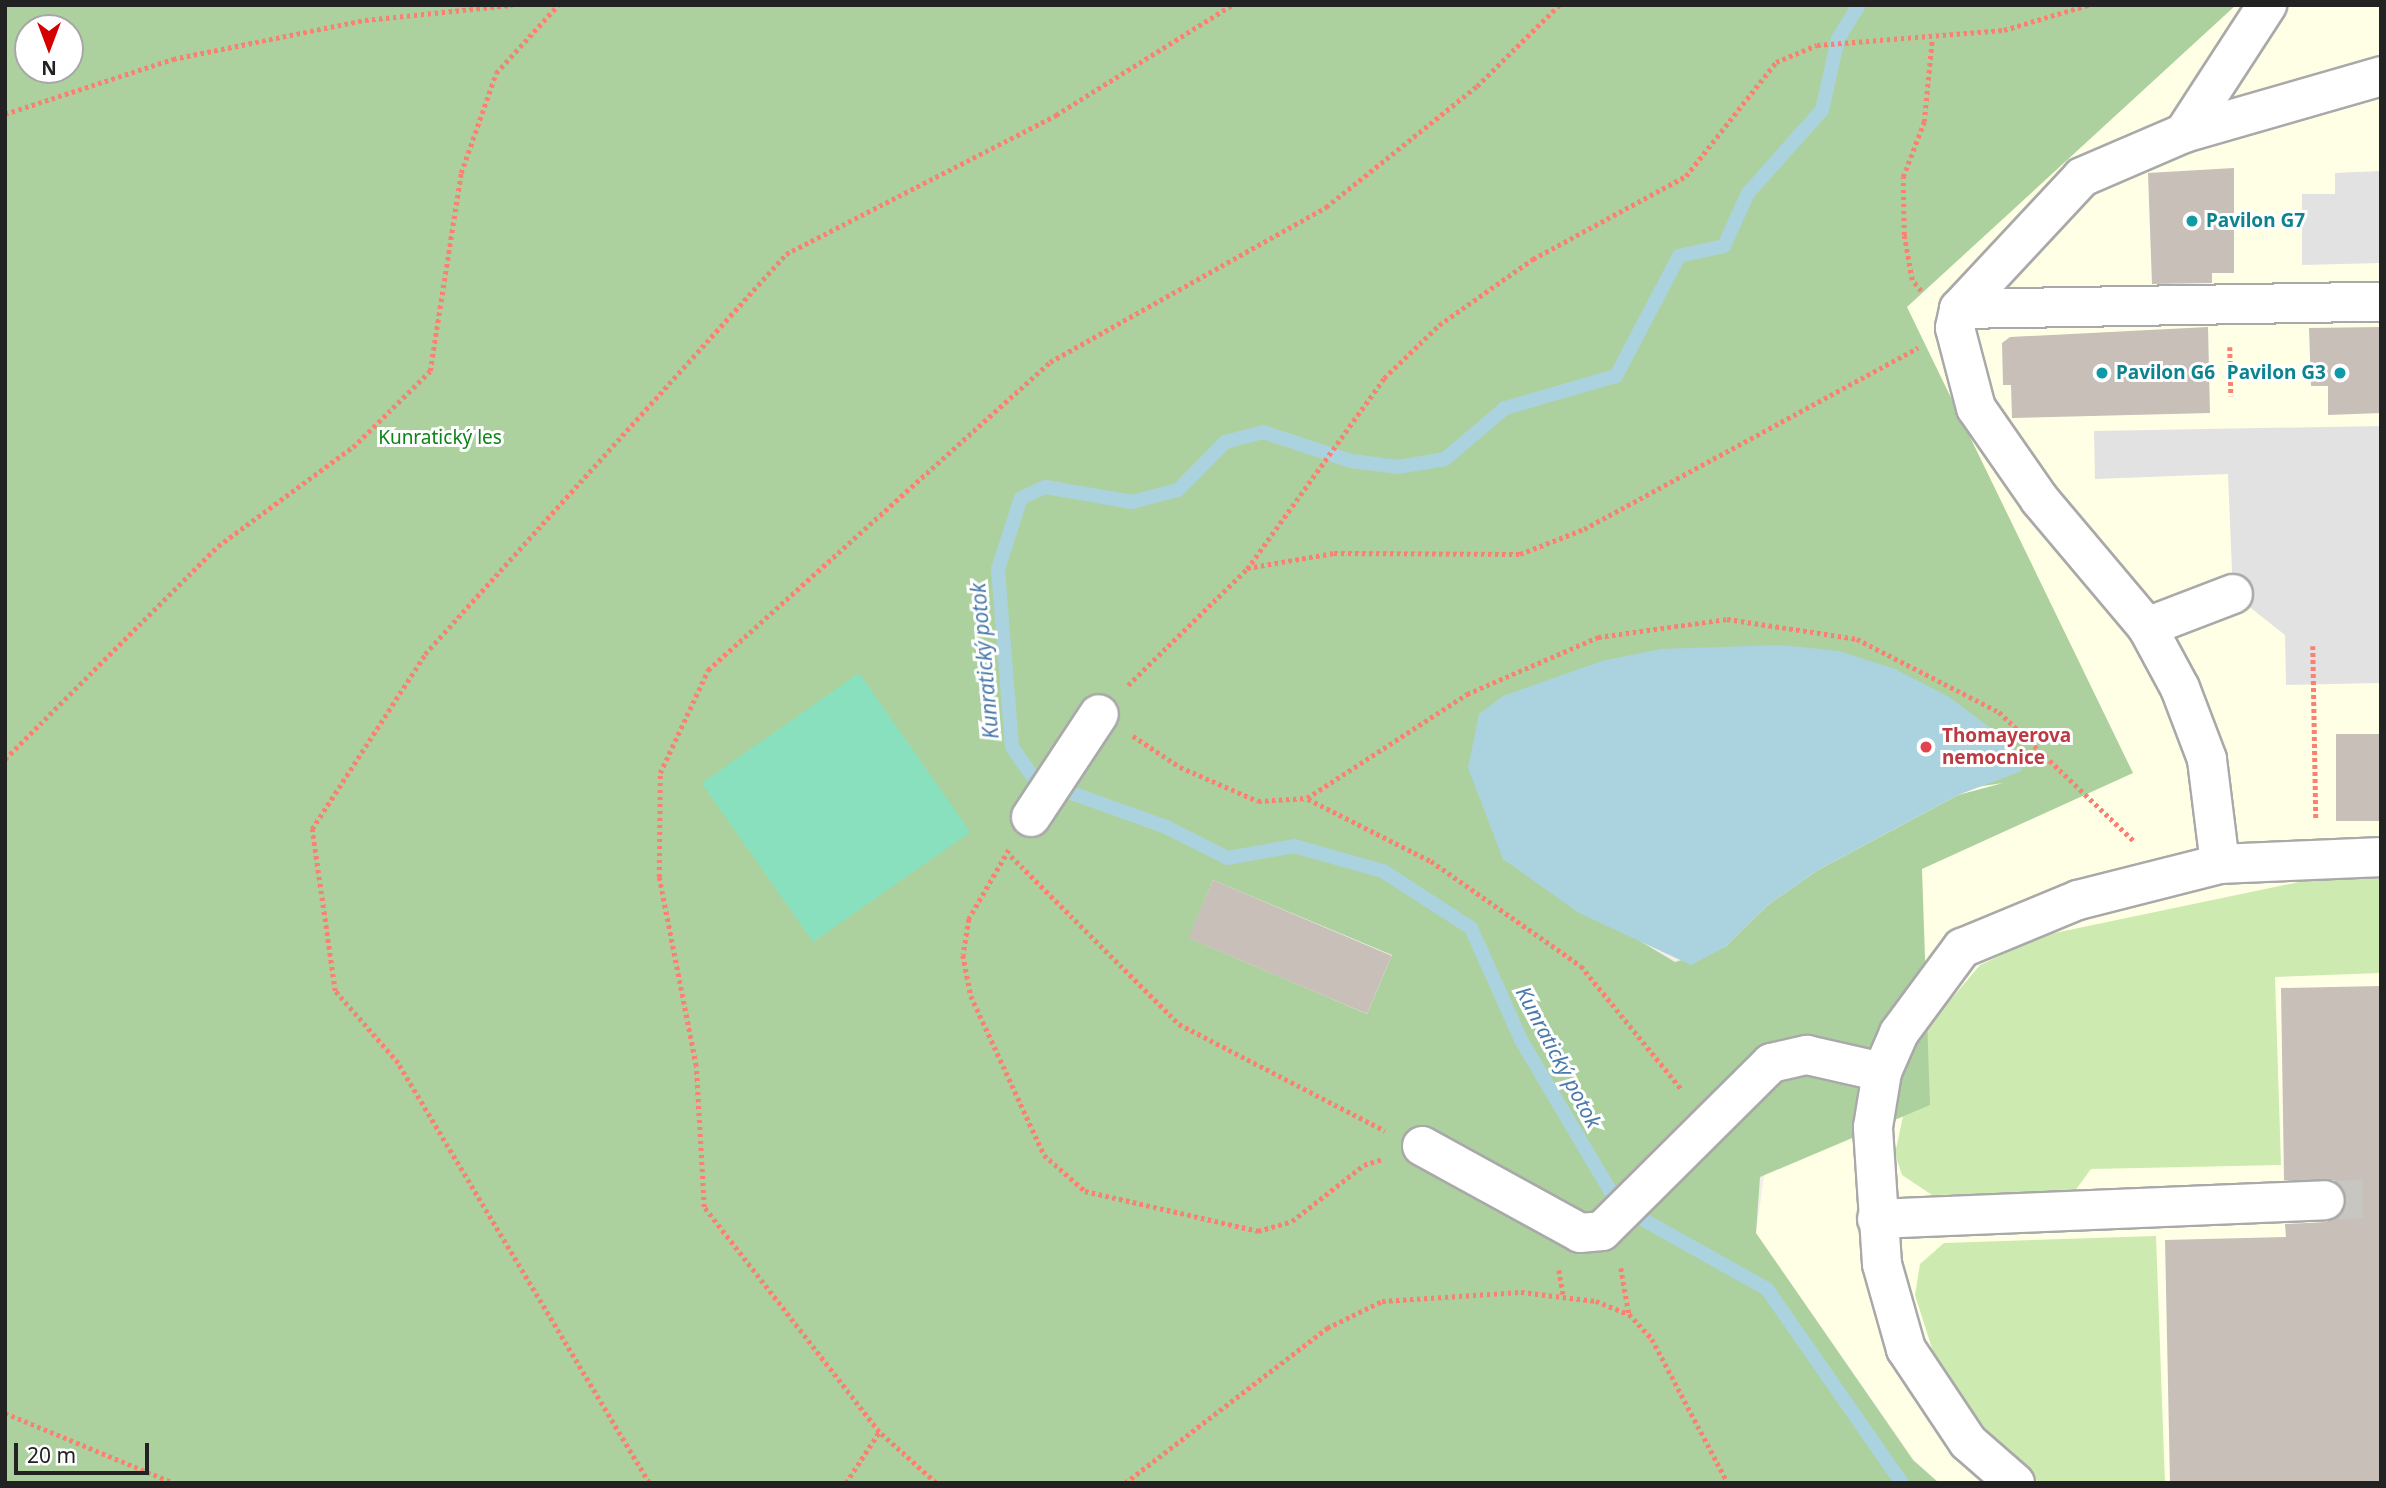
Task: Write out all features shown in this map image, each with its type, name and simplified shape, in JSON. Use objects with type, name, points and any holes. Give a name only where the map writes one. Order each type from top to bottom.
[{"type":"lane","points":[[2184,133],[2267,5]]},
{"type":"lane","points":[[1957,318],[2082,177],[2184,133],[2381,76]]},
{"type":"lane","points":[[1957,318],[2381,302]]},
{"type":"lane","points":[[1957,318],[1976,408],[2040,500],[2147,627],[2207,759],[2220,864]]},
{"type":"lane","points":[[2147,627],[2233,594]]},
{"type":"lane","points":[[1031,817],[1069,752],[1098,714]]},
{"type":"lane","points":[[2015,1483],[1968,1442],[1906,1349],[1882,1264],[1872,1127],[1882,1072],[1926,991],[1962,948],[2078,900],[2220,864],[2381,857]]},
{"type":"lane","points":[[1422,1146],[1580,1233],[1601,1231],[1771,1063],[1807,1055],[1882,1072]]},
{"type":"lane","points":[[1877,1219],[2325,1200]]},
{"type":"path","points":[[5,114],[173,60],[365,20],[512,5]]},
{"type":"path","points":[[5,759],[218,546],[353,447],[430,371],[461,173],[496,73],[558,5]]},
{"type":"path","points":[[649,1483],[398,1063],[335,991],[312,829],[425,654],[786,254],[1056,115],[1232,5]]},
{"type":"path","points":[[936,1483],[879,1433],[704,1207],[696,1066],[659,877],[660,773],[708,670],[1050,362],[1326,207],[1477,86],[1559,5]]},
{"type":"path","points":[[2088,5],[2004,30],[1932,39],[1884,38],[1817,45],[1776,62],[1686,176],[1533,259],[1439,325],[1357,415],[1247,569],[1098,714],[1180,767],[1258,801],[1307,798],[1467,694],[1598,637],[1727,619],[1857,639],[1999,712],[2172,878]]},
{"type":"path","points":[[1247,569],[1334,553],[1520,554],[1584,529],[1957,318],[1912,280],[1904,235],[1903,177],[1924,122],[1932,39]]},
{"type":"path","points":[[2313,646],[2317,858]]},
{"type":"path","points":[[1307,798],[1431,861],[1581,966],[1709,1122]]},
{"type":"path","points":[[1031,817],[969,919],[963,955],[971,996],[1044,1156],[1084,1191],[1258,1231],[1292,1221],[1364,1165],[1422,1146]]},
{"type":"path","points":[[1008,852],[1179,1024],[1339,1111],[1422,1146]]},
{"type":"path","points":[[1125,1483],[1327,1328],[1382,1301],[1521,1292],[1596,1301],[1629,1314],[1652,1339],[1728,1483]]},
{"type":"path","points":[[5,1413],[173,1483]]},
{"type":"path","points":[[846,1483],[879,1433]]},
{"type":"shaded area","name":"Thomayerova nemocnice","points":[[1931,5],[2381,5],[2381,1483],[1939,1483],[1914,1460],[1756,1233]]},
{"type":"shaded area","points":[[2381,171],[2381,263],[2302,265],[2302,194],[2335,194],[2335,173]]},
{"type":"shaded area","points":[[2381,426],[2381,683],[2286,685],[2285,635],[2233,594],[2228,474],[2095,479],[2094,431]]},
{"type":"green space","name":"Kunratický les","points":[[5,5],[2236,5],[1907,307],[2133,773],[1922,869],[1930,1105],[1760,1177],[1756,1233],[1913,1460],[1939,1483],[5,1483]],"holes":[[[2003,783],[1958,795],[1818,870],[1768,905],[1725,947],[1675,962],[1503,859]],[[1213,880],[1392,955],[1367,1014],[1189,938]]]},
{"type":"green space","points":[[859,673],[970,832],[813,942],[702,783]]},
{"type":"green space","points":[[2381,875],[2381,973],[2275,977],[2281,1165],[2091,1169],[2074,1192],[1932,1195],[1902,1175],[1895,1154],[1920,1036],[1980,965],[2045,935],[2299,882]]},
{"type":"green space","points":[[2156,1236],[2165,1483],[2039,1483],[1992,1438],[1935,1358],[1915,1295],[1920,1264],[1944,1243]]},
{"type":"water","points":[[1780,645],[1839,651],[1895,669],[1949,697],[2012,744],[2022,771],[1958,795],[1818,870],[1768,905],[1725,947],[1691,965],[1579,913],[1503,859],[1468,768],[1479,714],[1503,696],[1602,661],[1661,649]]},
{"type":"building","name":"Pavilon G7","points":[[2234,168],[2234,273],[2212,273],[2212,283],[2152,284],[2148,173]]},
{"type":"building","name":"Pavilon G6","points":[[2208,327],[2210,413],[2012,418],[2011,385],[2003,385],[2002,343],[2010,337]]},
{"type":"building","name":"Pavilon G3","points":[[2381,327],[2381,413],[2328,415],[2328,386],[2311,386],[2309,328]]},
{"type":"building","points":[[2336,734],[2381,734],[2381,821],[2336,821]]},
{"type":"building","points":[[1213,880],[1392,956],[1367,1014],[1188,938]]},
{"type":"building","points":[[2381,986],[2381,1483],[2170,1483],[2165,1240],[2286,1237],[2285,1224],[2327,1222],[2344,1211],[2344,1189],[2334,1180],[2284,1180],[2281,988]]},
{"type":"waterway","name":"Kunratický potok","points":[[1859,5],[1838,39],[1822,110],[1748,193],[1724,246],[1679,256],[1616,376],[1505,408],[1445,459],[1398,467],[1351,461],[1263,432],[1225,442],[1178,490],[1132,502],[1045,487],[1021,498],[998,569],[1012,747],[1035,780],[1166,827],[1228,858],[1294,846],[1383,871],[1471,928],[1521,1040],[1619,1206],[1767,1289],[1902,1483]]},
{"type":"tunnel","points":[[2325,1200],[2381,1199]]},
{"type":"place","name":"Pavilon G7","points":[[2192,221]]},
{"type":"place","name":"Pavilon G6","points":[[2102,373]]},
{"type":"place","name":"Pavilon G3","points":[[2340,373]]},
{"type":"place","name":"Thomayerova nemocnice","points":[[1926,747]]}]
